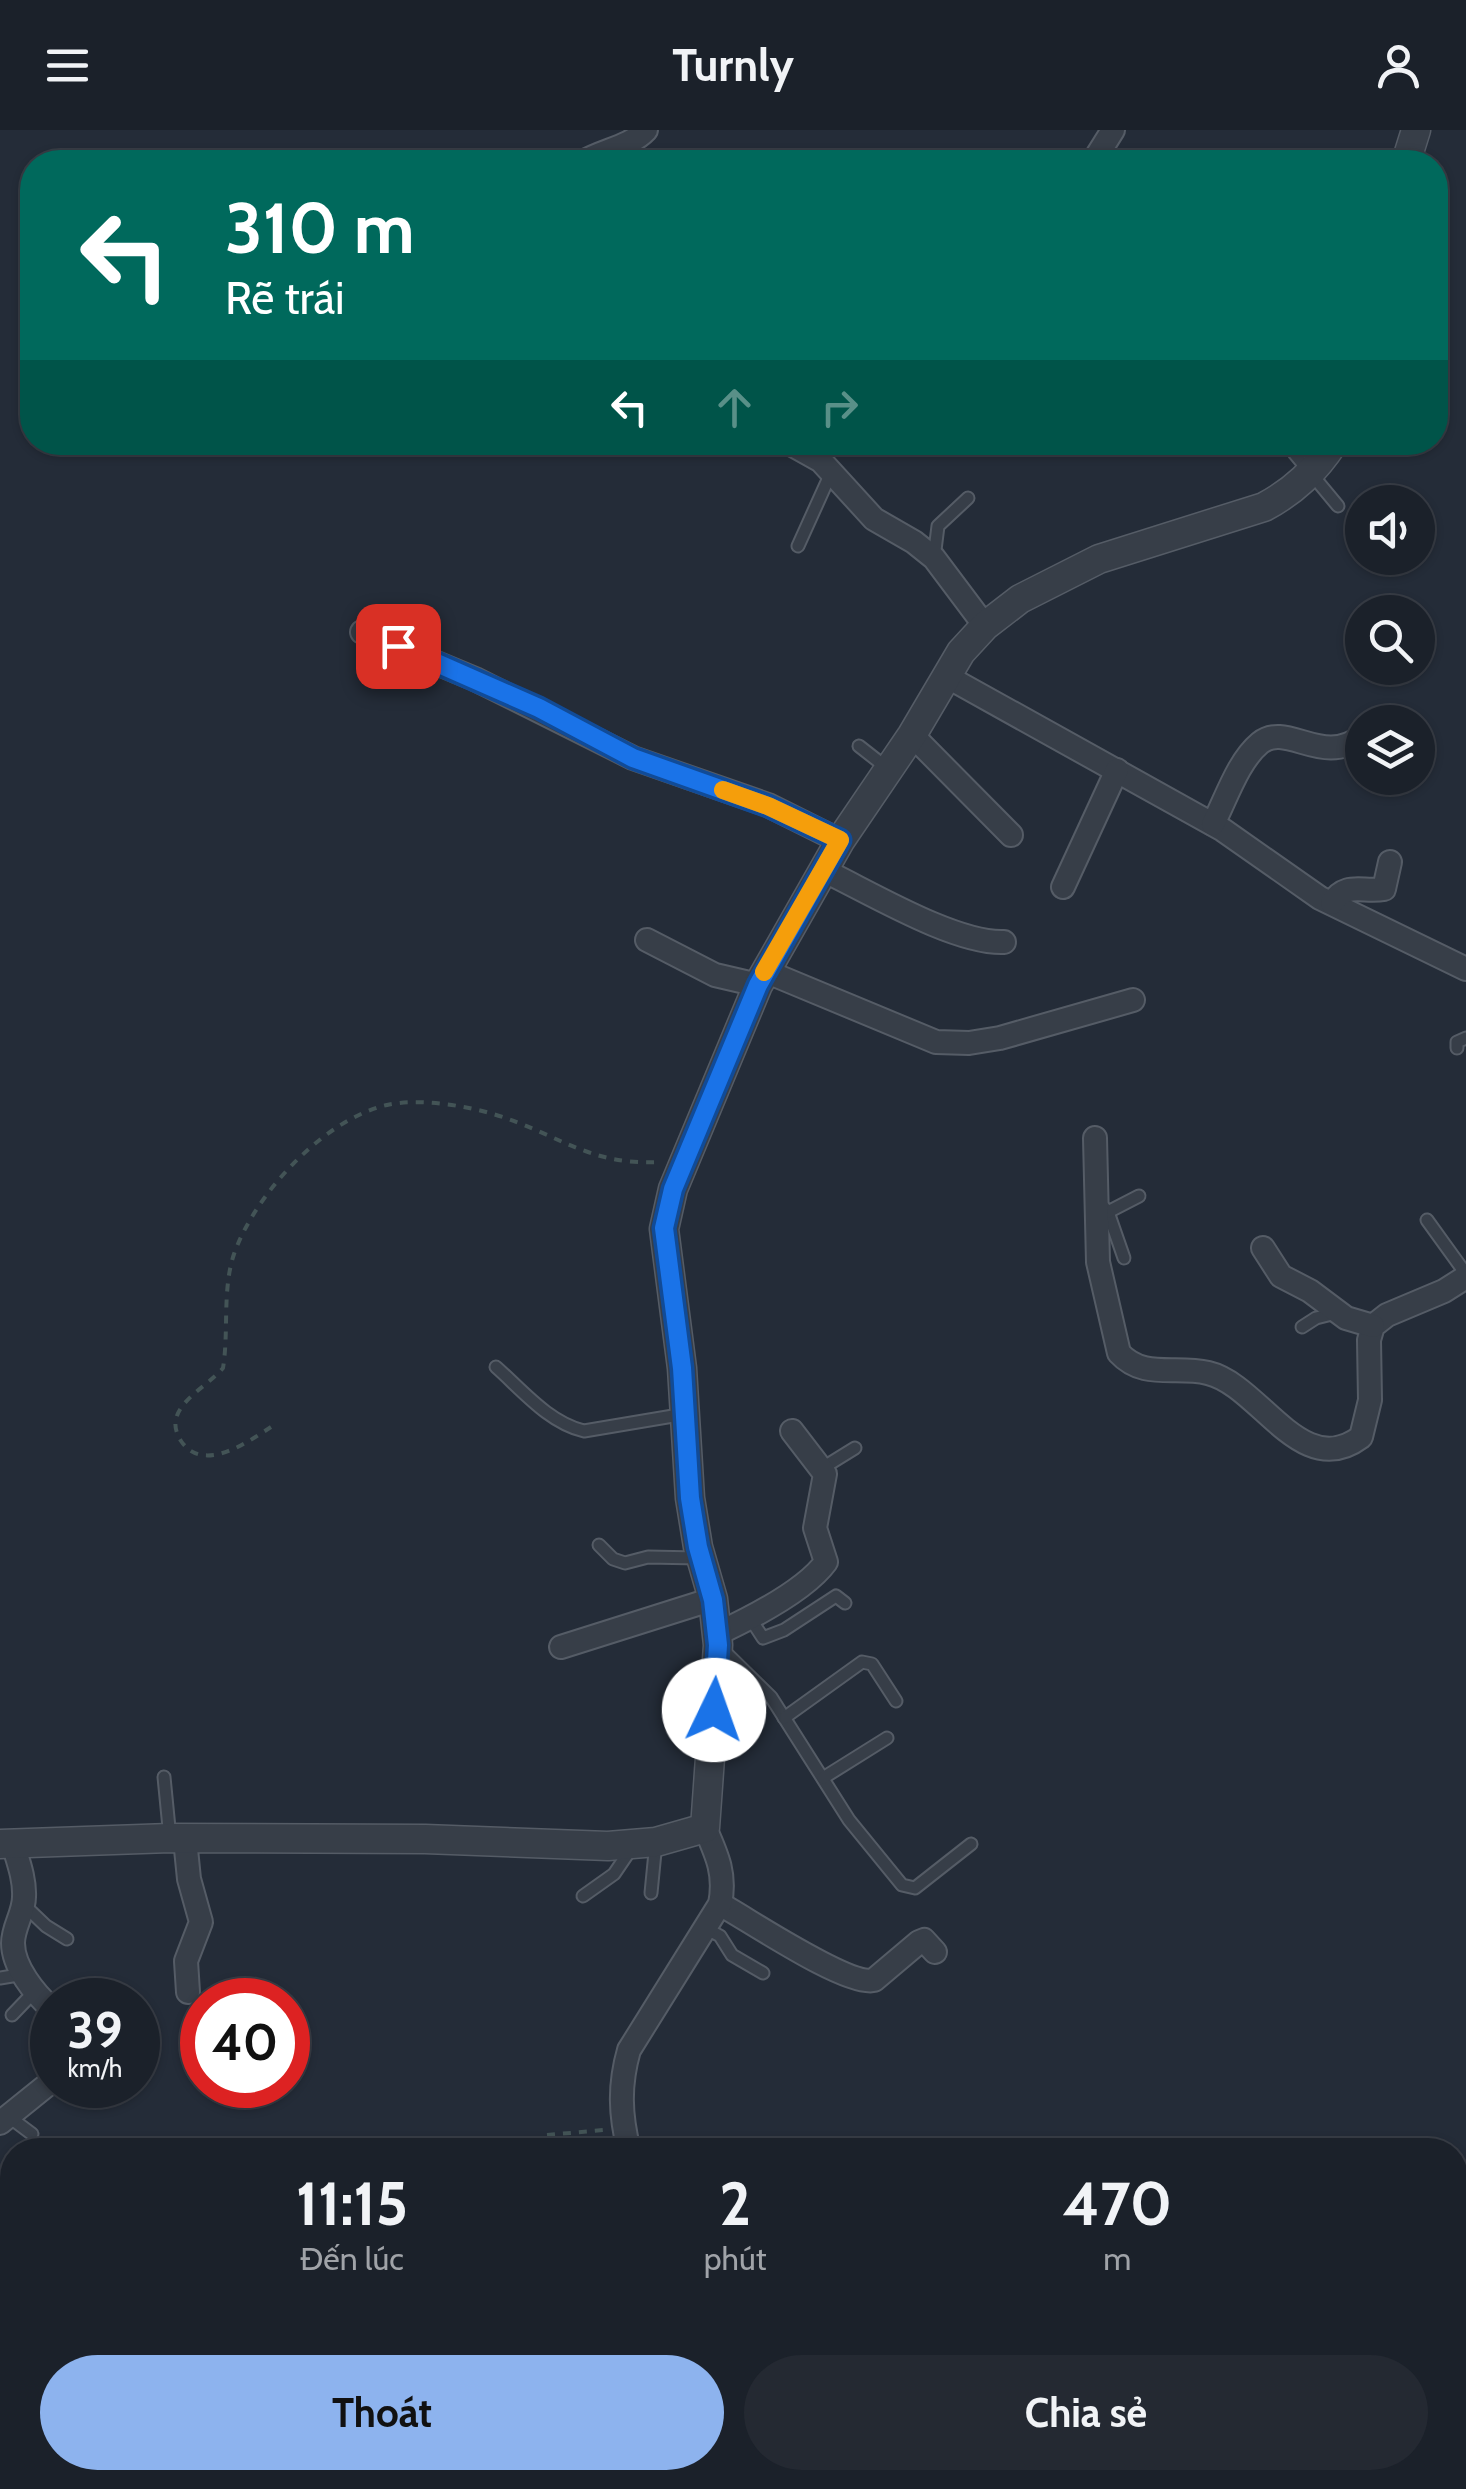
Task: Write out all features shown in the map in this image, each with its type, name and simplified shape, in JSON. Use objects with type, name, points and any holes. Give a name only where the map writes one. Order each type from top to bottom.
[{"type":"street","points":[[602,150],[639,138],[646,130]]},
{"type":"street","points":[[811,455],[822,461],[874,519],[934,558],[984,626]]},
{"type":"street","points":[[626,2138],[621,2076],[629,2050],[720,1904],[724,1882],[720,1860],[705,1828],[717,1640],[713,1600],[690,1498],[685,1414],[664,1228],[673,1189],[761,978],[840,840],[912,735],[946,676],[984,626],[1020,599],[1099,560],[1264,507],[1310,474],[1324,455]]},
{"type":"street","points":[[362,632],[475,678],[633,758],[768,806],[840,840]]},
{"type":"street","points":[[946,676],[1213,824],[1332,904],[1466,969]]},
{"type":"street","points":[[912,735],[1011,835]]},
{"type":"street","points":[[1213,824],[1249,756],[1261,742],[1274,736],[1319,748],[1345,747]]},
{"type":"street","points":[[1063,887],[1118,770]]},
{"type":"street","points":[[1332,904],[1342,890],[1384,889],[1390,862]]},
{"type":"street","points":[[823,870],[955,932],[1004,942]]},
{"type":"street","points":[[647,940],[715,975],[761,978],[936,1042],[969,1044],[1000,1038],[1133,1000]]},
{"type":"street","points":[[1095,1138],[1102,1206],[1098,1262],[1119,1353],[1142,1370],[1211,1373],[1227,1380],[1297,1439],[1316,1447],[1341,1446],[1361,1437],[1367,1423],[1372,1365],[1369,1340],[1373,1326],[1386,1314],[1444,1291],[1466,1275]]},
{"type":"street","points":[[1263,1248],[1281,1276],[1310,1291],[1336,1312],[1373,1326]]},
{"type":"street","points":[[717,1640],[806,1581],[826,1562],[815,1528],[825,1478],[792,1431]]},
{"type":"street","points":[[561,1646],[713,1600]]},
{"type":"street","points":[[30,1982],[13,1943],[24,1904],[24,1887],[7,1844],[178,1839],[645,1844],[705,1828]]},
{"type":"street","points":[[178,1839],[201,1922],[186,1961],[187,1978]]},
{"type":"street","points":[[720,1904],[838,1972],[866,1982],[874,1980],[919,1942],[924,1940],[935,1952]]},
{"type":"street","points":[[4,2119],[30,2098]]},
{"type":"lane","points":[[1296,455],[1338,506]]},
{"type":"lane","points":[[798,546],[832,472]]},
{"type":"lane","points":[[934,558],[938,526],[968,498]]},
{"type":"lane","points":[[858,746],[889,770]]},
{"type":"lane","points":[[1124,1258],[1102,1206],[1139,1196]]},
{"type":"lane","points":[[1427,1220],[1466,1275]]},
{"type":"lane","points":[[1302,1327],[1336,1312]]},
{"type":"lane","points":[[496,1367],[555,1419],[571,1428],[584,1431],[685,1414]]},
{"type":"lane","points":[[821,1469],[855,1448]]},
{"type":"lane","points":[[599,1545],[613,1559],[625,1563],[648,1557],[702,1558]]},
{"type":"lane","points":[[750,1618],[762,1638],[784,1630],[836,1596],[845,1603]]},
{"type":"lane","points":[[717,1640],[762,1686],[849,1820],[902,1885],[915,1888],[972,1844]]},
{"type":"lane","points":[[784,1718],[862,1662],[872,1664],[896,1701]]},
{"type":"lane","points":[[823,1778],[887,1738]]},
{"type":"lane","points":[[164,1777],[178,1839]]},
{"type":"lane","points":[[645,1844],[651,1893]]},
{"type":"lane","points":[[583,1896],[614,1874],[645,1844]]},
{"type":"lane","points":[[24,1904],[46,1926],[67,1939]]},
{"type":"lane","points":[[705,1928],[720,1936],[732,1955],[763,1972]]},
{"type":"lane","points":[[0,1978],[30,1982],[12,2015]]},
{"type":"lane","points":[[4,2119],[32,2134]]},
{"type":"path","points":[[271,1427],[240,1447],[221,1454],[200,1454],[184,1445],[176,1431],[176,1419],[184,1405],[223,1368],[230,1273],[235,1252],[257,1212],[280,1176],[335,1130],[369,1110],[392,1103],[419,1103],[493,1114],[604,1160],[654,1162],[688,1158]]},
{"type":"path","points":[[548,2135],[606,2138]]},
{"type":"slow traffic","points":[[723,790],[840,840],[764,972]]},
{"type":"route","points":[[398,646],[539,708],[633,758],[742,795],[840,840],[764,971],[666,1214],[666,1252],[682,1368],[690,1498],[713,1600],[718,1645],[714,1710]]}]
